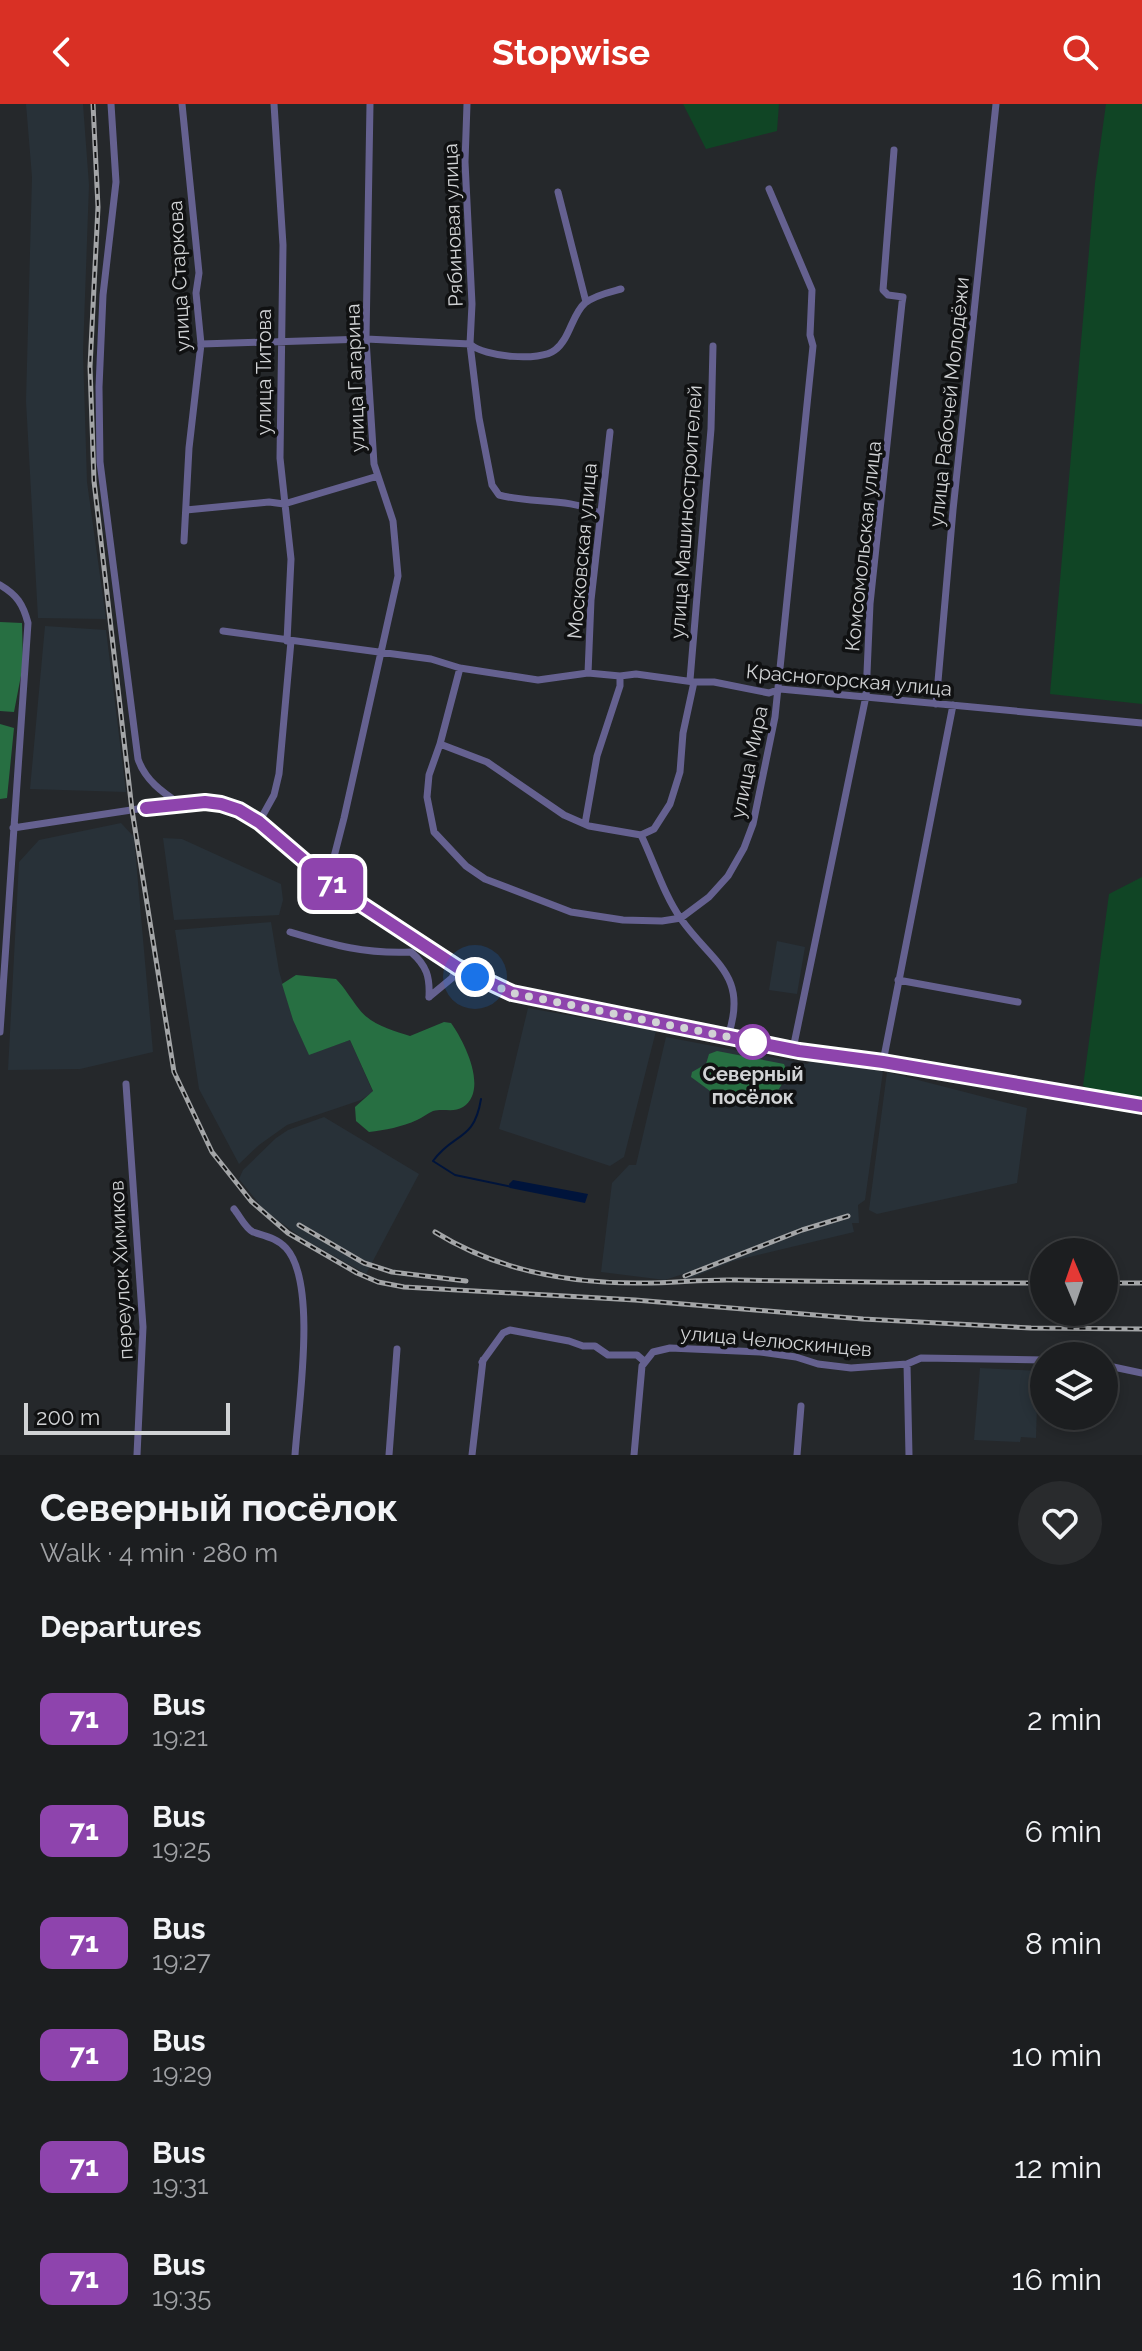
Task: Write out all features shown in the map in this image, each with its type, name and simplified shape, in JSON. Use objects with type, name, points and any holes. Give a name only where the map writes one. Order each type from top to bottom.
[{"type":"street","points":[[111,104],[116,182],[103,295],[100,462],[138,759],[158,789],[180,804]]},
{"type":"street","name":"улица Старкова","points":[[182,104],[199,273],[196,293],[201,344],[189,448],[184,541]]},
{"type":"street","name":"улица Титова","points":[[259,822],[274,795],[279,774],[289,641],[291,559],[280,458],[279,343],[283,245],[274,104]]},
{"type":"street","name":"улица Гагарина","points":[[328,880],[398,576],[393,521],[374,464],[366,339],[370,104]]},
{"type":"street","name":"Рябиновая улица","points":[[467,104],[465,162],[472,304],[470,344],[479,418],[492,485],[499,495],[575,504],[599,513]]},
{"type":"street","name":"улица Рабочей Молодёжи","points":[[936,704],[996,104]]},
{"type":"street","name":"Комсомольская улица","points":[[793,1049],[866,696],[870,604],[903,297],[888,295],[883,290],[894,150]]},
{"type":"street","name":"улица Мира","points":[[681,918],[709,897],[728,876],[744,848],[753,824],[780,689],[813,346],[810,335],[812,290],[769,189]]},
{"type":"street","points":[[558,192],[586,302]]},
{"type":"street","points":[[201,344],[366,339],[470,344],[487,353],[542,355],[554,352],[586,302],[621,289]]},
{"type":"street","name":"улица Машиностроителей","points":[[641,835],[654,829],[670,804],[680,772],[692,681],[711,429],[713,346]]},
{"type":"street","name":"Московская улица","points":[[588,673],[591,600],[610,432]]},
{"type":"street","points":[[186,510],[269,502],[284,504],[378,476]]},
{"type":"street","points":[[0,585],[17,596],[28,623],[0,1032]]},
{"type":"street","name":"Красногорская улица","points":[[223,631],[440,660],[460,668],[515,674],[538,680],[588,673],[636,674],[714,682],[769,693],[780,689],[1142,723]]},
{"type":"street","points":[[460,668],[429,775],[427,794],[434,832],[466,866],[485,879],[571,912],[623,920],[681,918]]},
{"type":"street","points":[[585,824],[597,756],[620,686],[620,676]]},
{"type":"street","points":[[883,1062],[953,705]]},
{"type":"street","points":[[440,744],[487,762],[539,800],[585,824],[641,835],[681,918],[719,961],[736,997],[735,1016],[728,1036]]},
{"type":"street","points":[[13,828],[180,804],[221,804],[259,822],[335,887],[457,967],[512,993],[793,1049],[1142,1106]]},
{"type":"street","points":[[290,932],[375,954],[411,952],[429,975],[429,997],[452,978],[457,967]]},
{"type":"street","points":[[898,980],[1018,1002]]},
{"type":"street","name":"переулок Химиков","points":[[126,1084],[143,1327],[137,1455]]},
{"type":"street","points":[[234,1209],[251,1231],[271,1237],[289,1250],[297,1275],[305,1321],[295,1455]]},
{"type":"street","name":"улица Челюскинцев","points":[[472,1455],[483,1360],[503,1333],[510,1330],[595,1346],[608,1355],[637,1355],[644,1361],[653,1352],[670,1348],[760,1352],[851,1368],[907,1364],[912,1360],[931,1358],[1030,1360]]},
{"type":"street","points":[[389,1455],[397,1349]]},
{"type":"street","points":[[634,1455],[644,1361]]},
{"type":"street","points":[[907,1364],[909,1455]]},
{"type":"street","points":[[1118,1368],[1142,1373]]},
{"type":"street","points":[[797,1455],[801,1406]]},
{"type":"shaded area","points":[[26,104],[83,104],[89,185],[83,353],[87,482],[106,619],[38,618],[26,401],[32,177]]},
{"type":"shaded area","points":[[45,626],[106,630],[126,792],[30,789]]},
{"type":"shaded area","points":[[121,823],[134,837],[153,1052],[80,1069],[8,1070],[19,862],[39,840]]},
{"type":"shaded area","points":[[163,838],[182,839],[281,884],[283,900],[279,915],[174,920]]},
{"type":"shaded area","points":[[271,922],[279,971],[293,1020],[309,1054],[350,1040],[373,1092],[361,1100],[287,1125],[239,1164],[199,1089],[175,930]]},
{"type":"shaded area","points":[[777,941],[805,947],[797,994],[769,990]]},
{"type":"shaded area","points":[[528,1008],[656,1031],[624,1157],[610,1166],[499,1129]]},
{"type":"shaded area","points":[[666,1037],[807,1064],[814,1059],[883,1071],[865,1200],[858,1205],[859,1223],[852,1223],[854,1232],[733,1261],[686,1280],[683,1274],[665,1280],[601,1272],[612,1183],[629,1165],[636,1165]]},
{"type":"shaded area","points":[[887,1072],[1027,1108],[1017,1183],[877,1214],[869,1210]]},
{"type":"shaded area","points":[[324,1117],[419,1174],[366,1274],[302,1238],[264,1210],[239,1179],[243,1170],[276,1138],[288,1130]]},
{"type":"shaded area","points":[[980,1368],[1030,1371],[1030,1430],[1036,1430],[1036,1438],[1021,1437],[1020,1442],[974,1440]]},
{"type":"green space","points":[[683,104],[779,104],[777,131],[706,149]]},
{"type":"green space","points":[[1106,104],[1142,104],[1142,704],[1050,694],[1095,183]]},
{"type":"green space","points":[[0,622],[22,623],[23,665],[14,712],[0,711]]},
{"type":"green space","points":[[0,724],[14,728],[7,798],[0,799]]},
{"type":"green space","points":[[1142,877],[1142,1098],[1094,1091],[1083,1086],[1109,894]]},
{"type":"green space","points":[[296,975],[336,979],[369,1019],[403,1034],[410,1036],[444,1022],[451,1023],[472,1065],[474,1089],[470,1099],[460,1109],[433,1111],[405,1125],[369,1132],[356,1121],[355,1107],[373,1091],[350,1040],[309,1055],[293,1020],[282,984]]},
{"type":"green space","points":[[717,1051],[784,1064],[788,1074],[773,1099],[738,1103],[721,1099],[691,1077],[692,1072],[706,1064],[709,1054]]},
{"type":"water","points":[[513,1180],[588,1194],[585,1203],[510,1188]]},
{"type":"waterway","points":[[481,1099],[474,1123],[433,1161],[455,1175],[512,1187]]},
{"type":"railway","points":[[93,104],[98,207],[90,367],[94,481],[132,810],[174,1072],[212,1152],[251,1201],[288,1233],[357,1273],[378,1282],[404,1287],[635,1300],[863,1319],[1031,1328],[1142,1329]]},
{"type":"railway","points":[[685,1276],[802,1230],[848,1216]]},
{"type":"railway","points":[[299,1225],[364,1263],[392,1272],[466,1281]]},
{"type":"railway","points":[[435,1232],[484,1257],[510,1266],[589,1281],[1030,1283]]},
{"type":"railway","points":[[1118,1283],[1142,1283]]},
{"type":"bus line","name":"71","points":[[146,808],[205,802],[239,810],[259,822],[335,887],[457,967],[512,993],[799,1051],[883,1062],[1142,1106]]},
{"type":"place","name":"Северный посёлок","points":[[753,1042]]},
{"type":"route","points":[[475,977],[512,993],[753,1042]]}]
